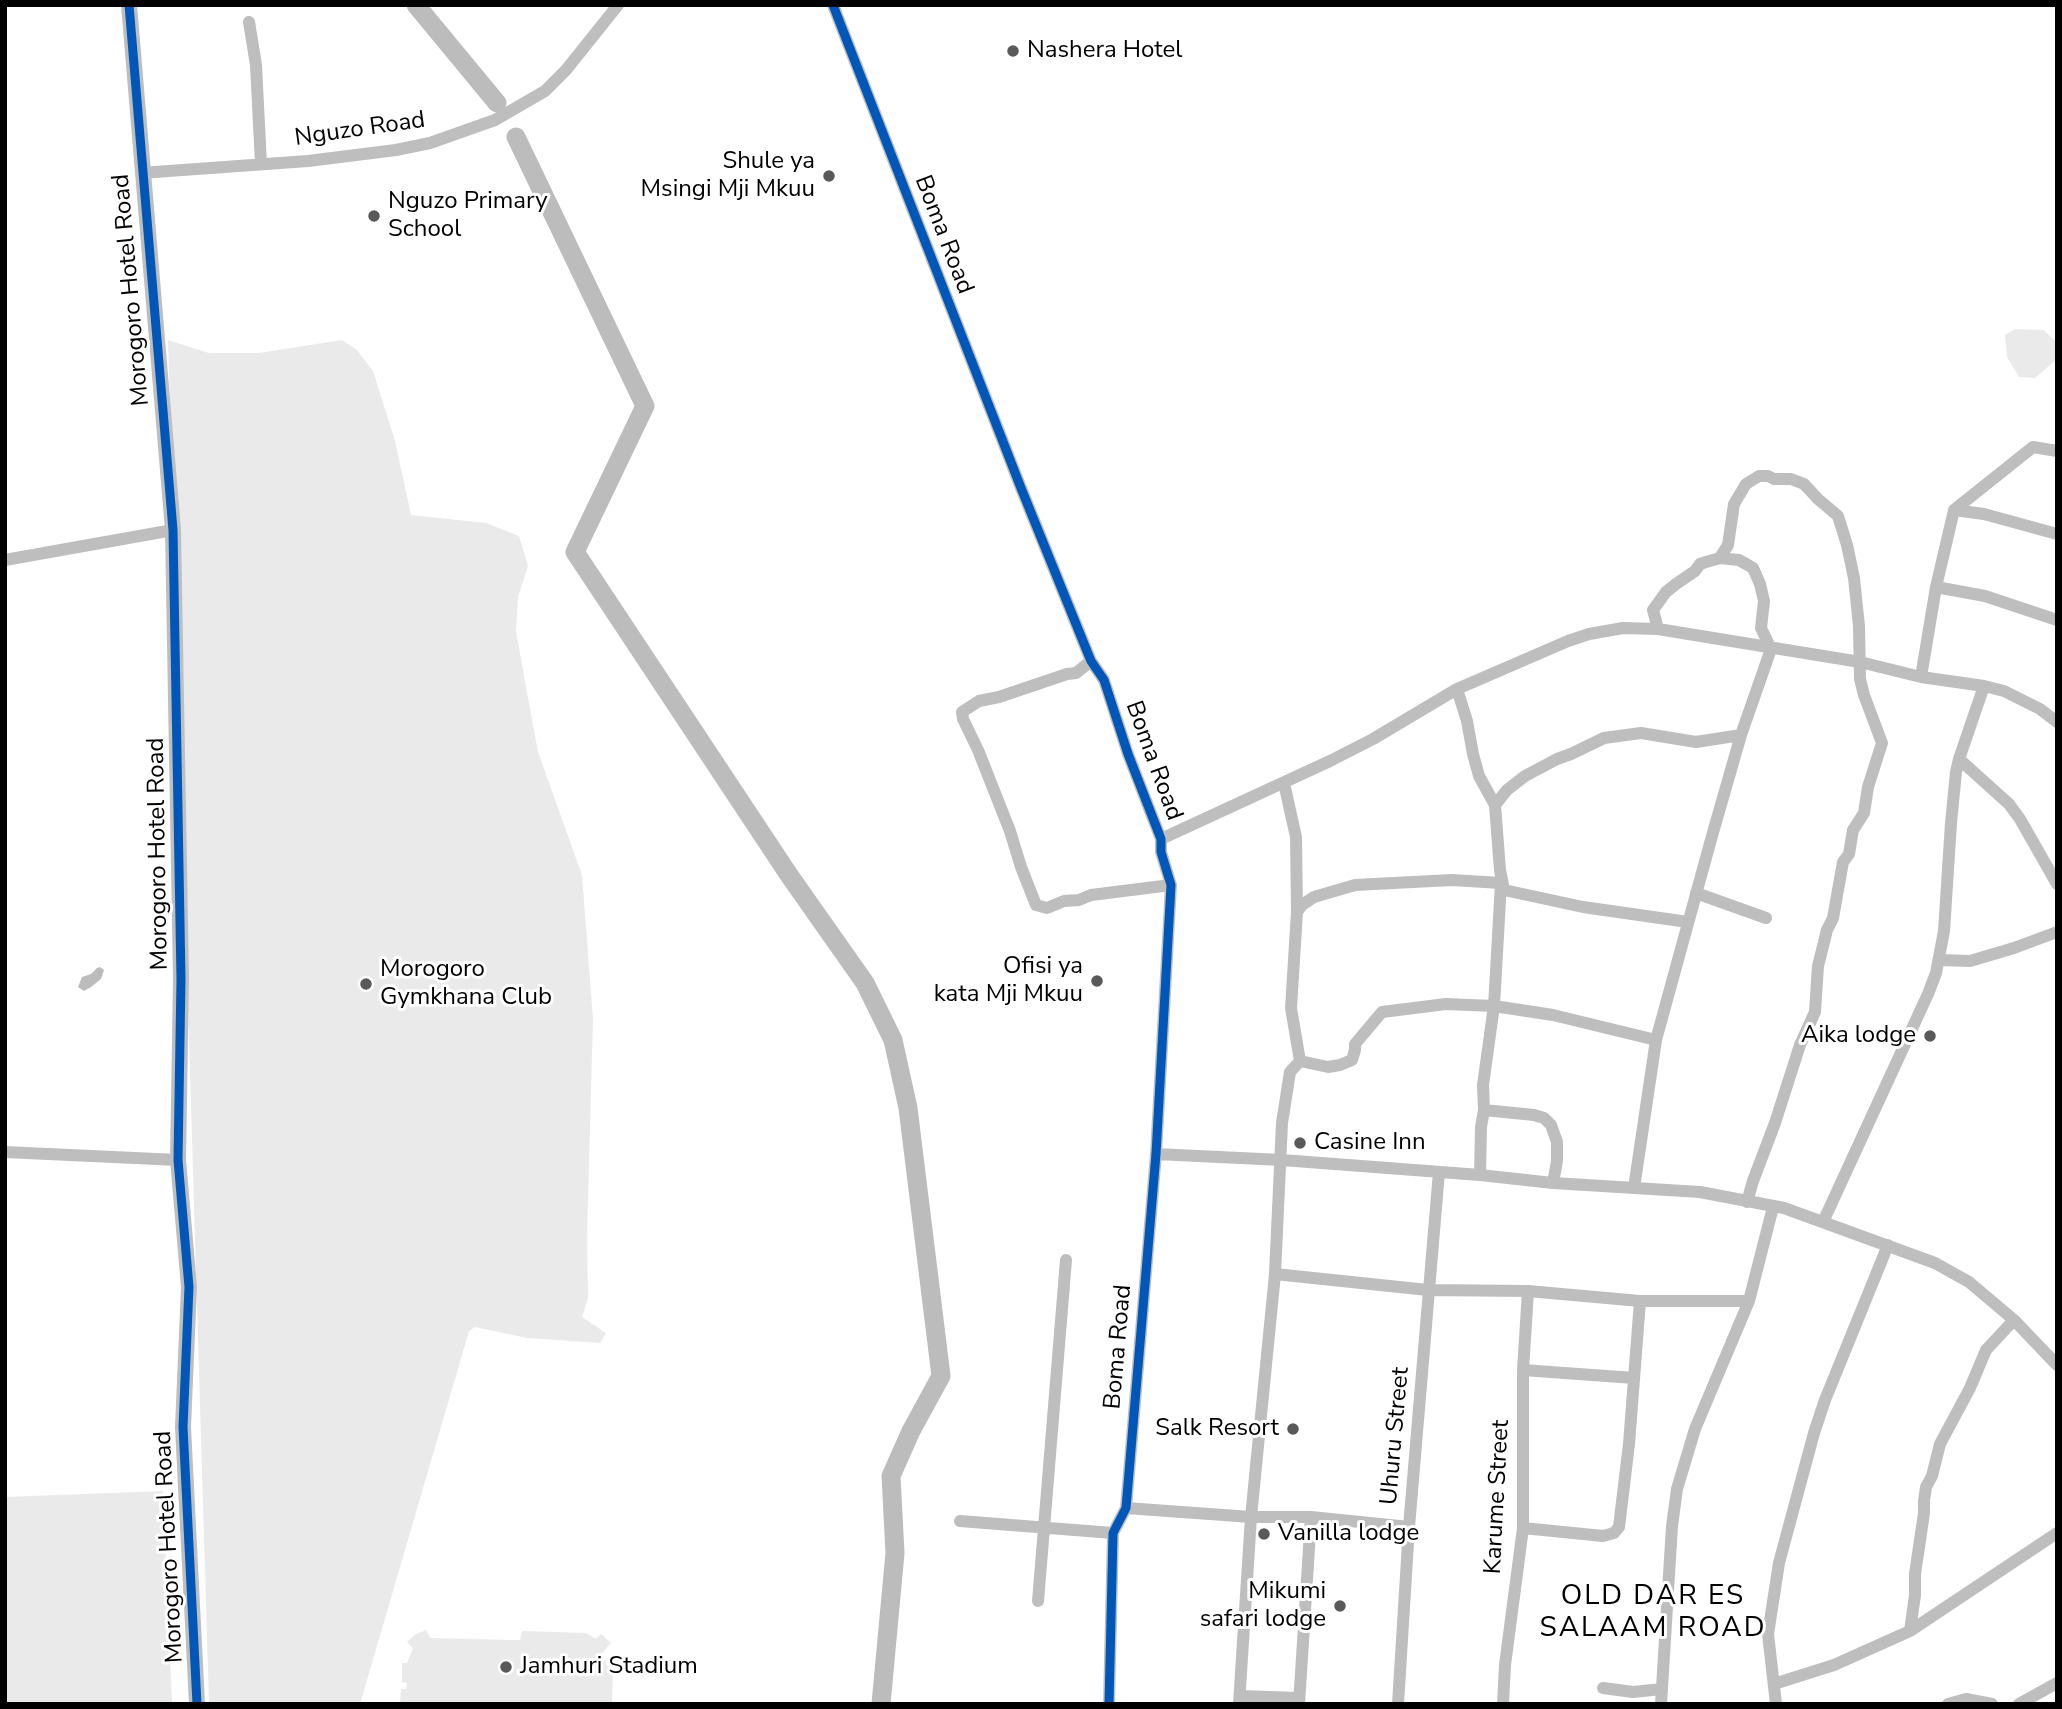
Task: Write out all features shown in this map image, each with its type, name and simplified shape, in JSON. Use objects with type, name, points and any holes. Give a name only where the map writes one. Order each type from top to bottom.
[{"type":"street","name":"Morogoro Hotel Road","points":[[129,5],[173,530],[181,979],[178,1160],[188,1287],[183,1427],[197,1704]]},
{"type":"street","name":"Nguzo Road","points":[[141,173],[261,164],[411,148],[495,120],[545,91],[557,80],[618,5]]},
{"type":"street","name":"Boma Road","points":[[833,5],[1021,488],[1091,660],[1104,680],[1142,793],[1161,839],[1161,852],[1171,885],[1156,1154],[1126,1508],[1113,1532],[1110,1704]]},
{"type":"street","points":[[249,22],[256,65],[261,164]]},
{"type":"street","points":[[1921,677],[1936,587],[1954,510],[2033,447],[2057,451]]},
{"type":"street","points":[[1720,558],[1728,545],[1734,504],[1749,481],[1759,476],[1791,479],[1804,484],[1838,516],[1854,578],[1860,679],[1882,743],[1868,786],[1864,813],[1853,830],[1849,854],[1843,862],[1833,918],[1827,930],[1818,966],[1815,1012],[1800,1045],[1747,1202]]},
{"type":"street","points":[[1954,510],[1984,514],[2057,534]]},
{"type":"street","points":[[5,560],[173,530]]},
{"type":"street","points":[[1634,1188],[1656,1040],[1741,736],[1771,649],[1761,628],[1764,601],[1757,574],[1749,564],[1739,561],[1720,558],[1700,564],[1695,571],[1666,592],[1653,610],[1658,629]]},
{"type":"street","points":[[1936,587],[1985,596],[2057,620]]},
{"type":"street","points":[[1161,839],[1373,739],[1457,690],[1522,660],[1589,634],[1623,628],[1658,629],[1860,662],[1921,677],[1984,686],[2004,691],[2040,709],[2057,722]]},
{"type":"street","points":[[1091,660],[1076,673],[979,701],[962,712],[963,719],[1010,831],[1036,905],[1047,908],[1091,895],[1171,885]]},
{"type":"street","points":[[1823,1222],[1928,994],[1939,960],[1944,931],[1951,822],[1959,759],[1984,686]]},
{"type":"street","points":[[1457,690],[1479,776],[1495,805],[1503,887],[1494,1006],[1483,1085],[1480,1175]]},
{"type":"street","points":[[1495,805],[1507,790],[1525,776],[1604,738],[1641,733],[1696,742],[1741,736]]},
{"type":"street","points":[[1959,759],[2009,804],[2057,884]]},
{"type":"street","points":[[1284,783],[1296,837],[1297,912],[1291,1008],[1300,1061]]},
{"type":"street","points":[[1297,878],[1309,890],[1324,893]]},
{"type":"street","points":[[1297,912],[1306,901],[1355,885],[1476,880],[1583,906],[1688,922]]},
{"type":"street","points":[[1696,893],[1766,918]]},
{"type":"street","points":[[1939,960],[1970,961],[2057,932]]},
{"type":"street","points":[[1300,1061],[1328,1067],[1340,1065],[1352,1060],[1355,1044],[1382,1012],[1446,1004],[1494,1006],[1553,1015],[1656,1040]]},
{"type":"street","points":[[1300,1061],[1290,1072],[1282,1123],[1275,1274],[1251,1517],[1240,1700],[1299,1702],[1311,1517]]},
{"type":"street","points":[[1484,1110],[1534,1115],[1544,1118],[1552,1125],[1557,1142],[1553,1183]]},
{"type":"street","points":[[5,1152],[178,1160]]},
{"type":"street","points":[[1156,1154],[1282,1160],[1553,1183],[1700,1192],[1784,1208],[1935,1263],[1961,1278],[2014,1320],[2057,1364]]},
{"type":"street","name":"Uhuru Street","points":[[1398,1704],[1409,1527],[1439,1172]]},
{"type":"street","points":[[1661,1704],[1672,1526],[1677,1489],[1695,1429],[1749,1301],[1773,1207]]},
{"type":"street","points":[[1776,1704],[1768,1634],[1779,1563],[1825,1400],[1888,1245]]},
{"type":"street","points":[[1038,1601],[1066,1260]]},
{"type":"street","points":[[1275,1274],[1428,1290],[1528,1291],[1640,1301],[1749,1301]]},
{"type":"street","name":"Karume Street","points":[[1503,1704],[1505,1665],[1523,1528],[1524,1370],[1528,1291]]},
{"type":"street","points":[[1523,1528],[1603,1536],[1614,1533],[1619,1527],[1629,1444],[1640,1301]]},
{"type":"street","points":[[1910,1630],[1926,1486],[1932,1476],[1940,1444],[1970,1388],[1986,1350],[2014,1320]]},
{"type":"street","points":[[1524,1370],[1634,1378]]},
{"type":"street","points":[[1126,1508],[1251,1517],[1311,1517],[1409,1527]]},
{"type":"street","points":[[960,1521],[1113,1532]]},
{"type":"street","points":[[1774,1684],[1834,1665],[1910,1630],[2057,1533]]},
{"type":"street","points":[[2019,1704],[2057,1683]]},
{"type":"street","points":[[1603,1688],[1633,1692],[1662,1689]]},
{"type":"street","points":[[1948,1704],[1966,1699],[1992,1704]]},
{"type":"shaded area","points":[[2015,329],[2044,330],[2057,343],[2057,359],[2035,378],[2019,377],[2007,357],[2005,335]]},
{"type":"shaded area","points":[[168,340],[209,353],[259,353],[342,340],[357,350],[373,371],[395,441],[411,515],[486,523],[519,536],[528,566],[518,597],[516,631],[538,752],[582,875],[593,1019],[587,1236],[588,1298],[582,1317],[606,1333],[600,1343],[527,1338],[475,1327],[469,1331],[360,1704],[209,1704]]},
{"type":"shaded area","points":[[100,967],[104,970],[101,979],[84,991],[78,987],[82,977]]},
{"type":"shaded area","points":[[163,1491],[172,1704],[5,1704],[5,1497]]},
{"type":"shaded area","name":"Jamhuri Stadium","points":[[426,1630],[430,1638],[512,1640],[520,1640],[522,1631],[586,1633],[596,1639],[601,1634],[611,1643],[602,1653],[607,1666],[613,1669],[612,1704],[400,1704],[401,1689],[406,1689],[407,1683],[402,1682],[402,1663],[407,1663],[413,1648],[407,1642]]},
{"type":"waterway","points":[[416,5],[497,103]]},
{"type":"waterway","points":[[516,137],[645,406],[575,552],[789,875],[865,983],[893,1040],[908,1108],[941,1376],[911,1431],[891,1476],[895,1553],[881,1704]]},
{"type":"cycle path","points":[[129,5],[173,530],[181,979],[178,1160],[189,1287],[183,1427],[197,1704]]},
{"type":"cycle path","points":[[833,5],[1021,488],[1091,661],[1104,680],[1128,754],[1161,839],[1161,852],[1171,885],[1156,1154],[1126,1508],[1113,1533],[1109,1704]]},
{"type":"place","name":"Nashera Hotel","points":[[1013,51]]},
{"type":"place","name":"Shule ya Msingi Mji Mkuu","points":[[829,176]]},
{"type":"place","name":"Nguzo Primary School","points":[[374,216]]},
{"type":"place","name":"Ofisi ya kata Mji Mkuu","points":[[1097,981]]},
{"type":"place","name":"Morogoro Gymkhana Club","points":[[366,984]]},
{"type":"place","name":"Aika lodge","points":[[1930,1036]]},
{"type":"place","name":"Casine Inn","points":[[1300,1143]]},
{"type":"place","name":"Salk Resort","points":[[1293,1429]]},
{"type":"place","name":"Vanilla lodge","points":[[1264,1534]]},
{"type":"place","name":"Mikumi safari lodge","points":[[1340,1606]]},
{"type":"place","name":"Jamhuri Stadium","points":[[506,1667]]},
{"type":"district","name":"OLD DAR ES SALAAM ROAD","points":[[1653,1613]]}]
